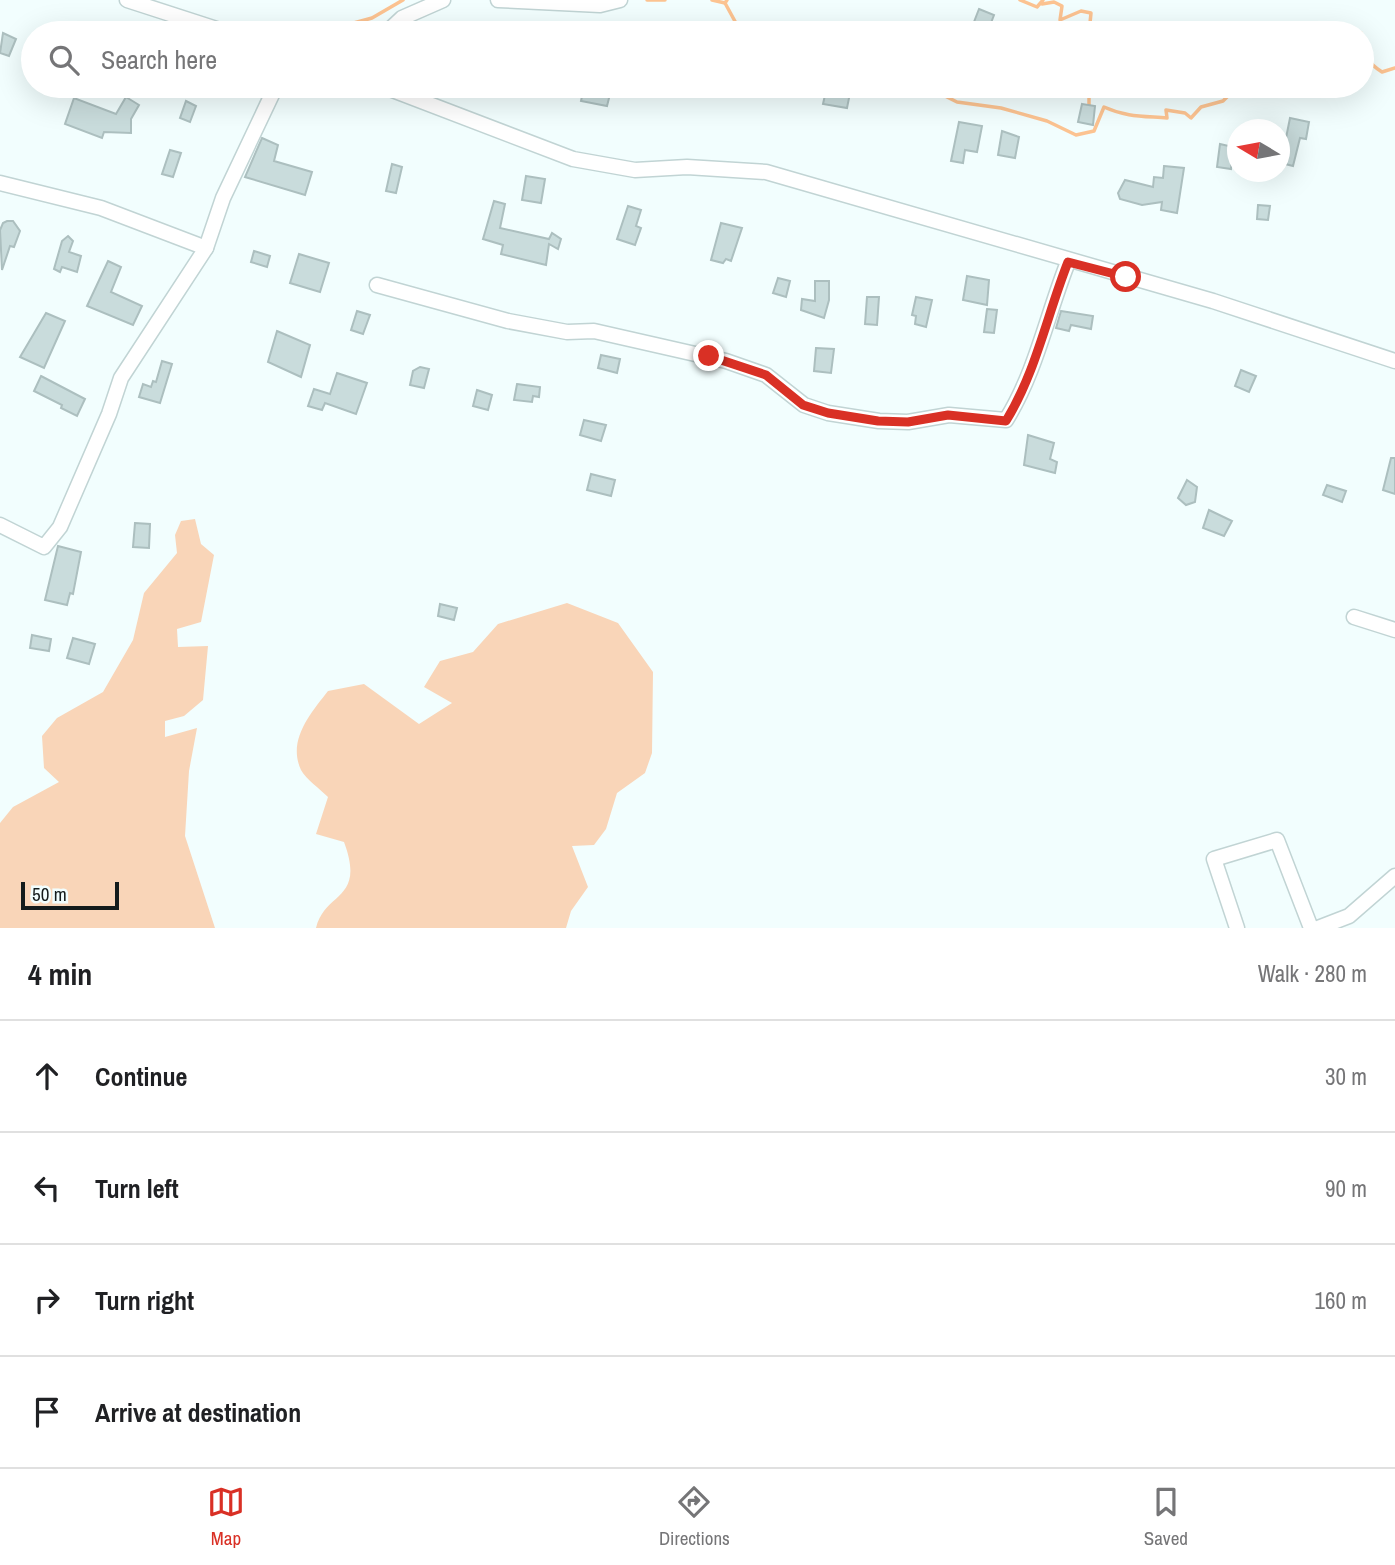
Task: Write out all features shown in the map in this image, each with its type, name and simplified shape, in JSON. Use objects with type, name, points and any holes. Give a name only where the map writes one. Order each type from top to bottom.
[{"type":"street","points":[[127,0],[192,21]]},
{"type":"street","points":[[399,21],[443,0]]},
{"type":"street","points":[[498,0],[600,5],[620,0]]},
{"type":"street","points":[[0,524],[44,547],[60,527],[109,414],[121,378],[206,248],[223,198],[270,98]]},
{"type":"street","points":[[413,98],[573,159],[635,170],[687,167],[766,172],[1068,262],[1213,301],[1395,361]]},
{"type":"street","points":[[0,183],[101,208],[206,248]]},
{"type":"street","points":[[377,285],[508,321],[567,332],[594,331],[726,361],[766,375],[803,405],[828,413],[878,421],[908,422],[948,415],[1006,421],[1025,390],[1050,307],[1068,262]]},
{"type":"street","points":[[1354,617],[1395,630]]},
{"type":"street","points":[[1237,928],[1214,859],[1277,840],[1311,928]]},
{"type":"street","points":[[1318,928],[1349,916],[1395,876]]},
{"type":"shaded area","points":[[195,519],[201,544],[214,555],[201,622],[177,629],[178,647],[208,646],[203,700],[184,716],[165,721],[165,737],[197,728],[189,771],[185,836],[215,928],[0,928],[0,823],[13,807],[59,782],[44,768],[42,736],[57,718],[103,692],[133,640],[144,593],[177,553],[175,535],[181,521]]},
{"type":"shaded area","points":[[567,603],[618,623],[653,672],[652,753],[645,773],[617,793],[606,829],[594,845],[572,846],[588,887],[571,911],[566,928],[316,928],[327,907],[342,893],[350,875],[344,842],[316,834],[328,797],[303,773],[297,759],[303,727],[321,699],[328,691],[364,684],[419,724],[452,703],[424,687],[440,661],[473,652],[498,624]]},
{"type":"building","points":[[979,9],[994,15],[992,21],[974,21]]},
{"type":"building","points":[[3,33],[16,39],[9,56],[0,53]]},
{"type":"building","points":[[74,98],[116,114],[125,98],[139,105],[131,119],[131,133],[104,132],[102,138],[65,124]]},
{"type":"building","points":[[582,98],[609,98],[607,106],[581,101]]},
{"type":"building","points":[[824,98],[849,98],[847,108],[823,104]]},
{"type":"building","points":[[186,101],[196,106],[190,122],[180,118]]},
{"type":"building","points":[[1082,104],[1095,106],[1093,125],[1078,122]]},
{"type":"building","points":[[1290,119],[1309,122],[1306,139],[1300,138],[1293,166],[1290,165]]},
{"type":"building","points":[[959,122],[982,126],[977,152],[965,150],[963,163],[951,161]]},
{"type":"building","points":[[1002,131],[1019,137],[1015,158],[998,155]]},
{"type":"building","points":[[262,138],[278,145],[274,161],[312,172],[305,195],[245,177]]},
{"type":"building","points":[[1220,144],[1227,146],[1227,168],[1217,167]]},
{"type":"building","points":[[170,150],[181,153],[173,177],[162,174]]},
{"type":"building","points":[[392,164],[402,167],[396,193],[386,191]]},
{"type":"building","points":[[1164,166],[1184,168],[1177,213],[1161,210],[1162,202],[1142,205],[1120,199],[1118,193],[1125,180],[1153,187],[1154,177],[1163,178]]},
{"type":"building","points":[[526,176],[545,179],[541,203],[522,200]]},
{"type":"building","points":[[494,201],[505,204],[500,228],[549,239],[552,233],[561,239],[558,249],[549,244],[546,265],[501,254],[503,245],[483,239]]},
{"type":"building","points":[[1258,205],[1270,206],[1268,220],[1257,219]]},
{"type":"building","points":[[628,206],[641,210],[636,226],[641,228],[635,245],[617,239]]},
{"type":"building","points":[[7,221],[13,221],[20,231],[14,247],[10,246],[2,270],[0,230]]},
{"type":"building","points":[[721,223],[742,228],[731,261],[726,259],[723,263],[711,260]]},
{"type":"building","points":[[68,236],[73,241],[69,252],[81,256],[77,272],[62,267],[60,272],[54,269],[62,241]]},
{"type":"building","points":[[254,251],[270,256],[267,267],[251,262]]},
{"type":"building","points":[[299,254],[329,263],[320,292],[290,283]]},
{"type":"building","points":[[108,261],[121,267],[111,292],[142,306],[133,325],[87,306]]},
{"type":"building","points":[[967,276],[989,280],[987,305],[963,300]]},
{"type":"building","points":[[778,278],[790,281],[786,297],[773,293]]},
{"type":"building","points":[[815,281],[829,281],[829,300],[824,318],[801,310],[802,299],[815,301]]},
{"type":"building","points":[[867,297],[879,297],[877,325],[865,324]]},
{"type":"building","points":[[916,297],[932,300],[926,327],[915,324],[916,316],[912,315]]},
{"type":"building","points":[[987,309],[997,310],[994,333],[984,332]]},
{"type":"building","points":[[357,311],[370,315],[363,334],[351,330]]},
{"type":"building","points":[[1061,311],[1093,316],[1091,329],[1071,325],[1069,331],[1056,328]]},
{"type":"building","points":[[46,313],[65,321],[44,368],[20,357]]},
{"type":"building","points":[[277,331],[310,345],[301,377],[268,362]]},
{"type":"building","points":[[816,348],[834,349],[831,373],[814,371]]},
{"type":"building","points":[[601,355],[620,359],[617,373],[598,368]]},
{"type":"building","points":[[162,361],[172,364],[160,403],[139,397],[143,384],[151,387],[153,381],[156,382]]},
{"type":"building","points":[[420,367],[429,369],[424,388],[410,385],[413,371]]},
{"type":"building","points":[[1241,370],[1256,376],[1249,392],[1235,386]]},
{"type":"building","points":[[337,373],[367,383],[356,414],[325,403],[322,410],[308,406],[314,389],[330,394]]},
{"type":"building","points":[[41,376],[85,399],[77,416],[34,391]]},
{"type":"building","points":[[517,384],[540,387],[539,397],[533,396],[532,402],[514,400]]},
{"type":"building","points":[[477,390],[492,395],[488,410],[473,406]]},
{"type":"building","points":[[584,420],[606,425],[601,441],[580,435]]},
{"type":"building","points":[[1028,435],[1054,443],[1050,459],[1057,462],[1055,473],[1024,465]]},
{"type":"building","points":[[1391,458],[1395,458],[1395,494],[1383,490]]},
{"type":"building","points":[[591,474],[615,480],[611,496],[587,490]]},
{"type":"building","points":[[1187,480],[1197,487],[1195,502],[1186,505],[1178,498]]},
{"type":"building","points":[[1327,485],[1346,491],[1342,502],[1323,495]]},
{"type":"building","points":[[1209,510],[1232,521],[1224,536],[1203,528]]},
{"type":"building","points":[[135,523],[150,524],[149,548],[133,547]]},
{"type":"building","points":[[58,546],[81,552],[73,594],[70,593],[67,605],[45,600]]},
{"type":"building","points":[[440,604],[457,608],[454,620],[438,616]]},
{"type":"building","points":[[32,635],[51,639],[49,651],[30,648]]},
{"type":"building","points":[[73,638],[95,644],[89,664],[67,658]]},
{"type":"waterway","points":[[361,21],[372,18],[403,0]]},
{"type":"waterway","points":[[647,0],[665,0]]},
{"type":"waterway","points":[[712,0],[725,3],[727,0]]},
{"type":"waterway","points":[[1020,0],[1037,7],[1043,0]]},
{"type":"waterway","points":[[1042,4],[1054,2],[1062,6],[1060,20],[1081,11],[1091,13],[1090,21]]},
{"type":"waterway","points":[[725,3],[735,21]]},
{"type":"waterway","points":[[1374,66],[1382,72],[1395,68]]},
{"type":"waterway","points":[[949,98],[957,102],[1001,108],[1047,121],[1076,135],[1094,131],[1104,107],[1127,114],[1167,118],[1166,110],[1185,113],[1191,118],[1201,107],[1226,98]]},
{"type":"waterway","points":[[1089,98],[1089,108]]},
{"type":"route","points":[[709,356],[766,375],[803,405],[828,413],[878,421],[908,422],[948,415],[1006,421],[1025,390],[1050,307],[1068,262],[1126,277]]}]
